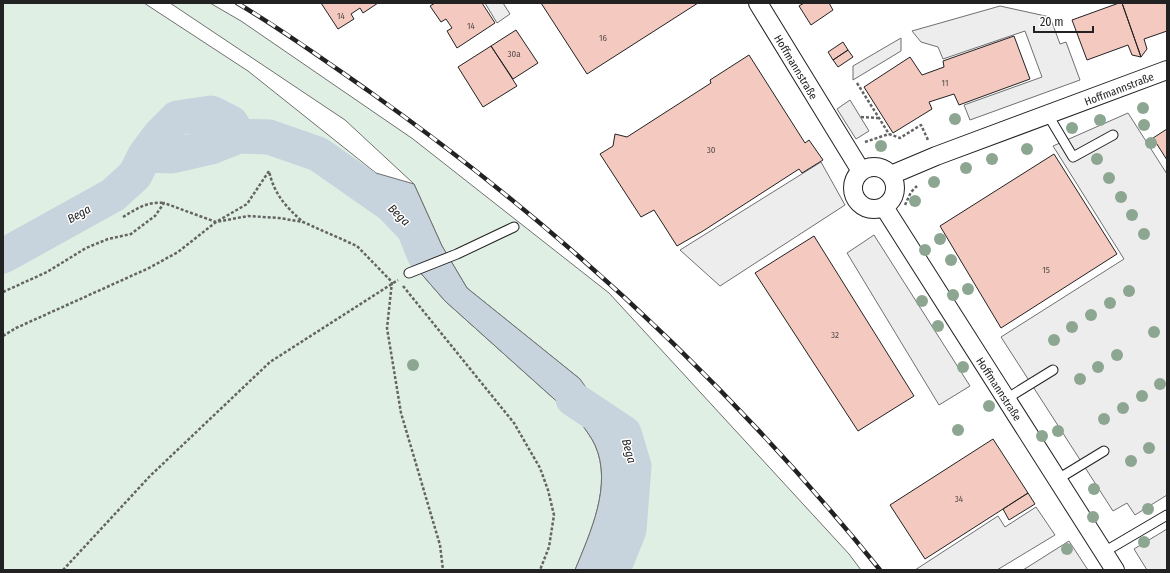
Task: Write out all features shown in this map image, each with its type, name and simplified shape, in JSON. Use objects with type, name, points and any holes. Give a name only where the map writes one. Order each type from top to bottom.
[{"type":"street","name":"Hoffmannstraße","points":[[758,3],[861,171]]},
{"type":"street","name":"Hoffmannstraße","points":[[891,175],[936,156],[1167,70]]},
{"type":"street","points":[[877,167],[885,170],[891,175],[895,183],[895,192],[891,201],[884,207],[869,208],[857,200],[853,186],[861,171],[877,167]]},
{"type":"street","name":"Hoffmannstraße","points":[[884,207],[1115,570]]},
{"type":"lane","points":[[1048,115],[1073,157],[1113,135]]},
{"type":"lane","points":[[409,273],[457,254],[514,228]]},
{"type":"lane","points":[[1006,399],[1053,370]]},
{"type":"lane","points":[[1058,480],[1104,451]]},
{"type":"lane","points":[[1104,552],[1167,514]]},
{"type":"path","points":[[857,83],[889,134],[900,138],[921,125],[936,156]]},
{"type":"path","points":[[861,117],[878,118]]},
{"type":"path","points":[[847,148],[889,134]]},
{"type":"path","points":[[3,336],[16,328],[149,268],[178,252],[216,222],[247,204],[269,172],[273,186],[286,208],[303,222]]},
{"type":"path","points":[[123,217],[139,207],[155,202],[216,222],[248,216],[279,218],[303,222],[357,246],[392,282]]},
{"type":"path","points":[[3,292],[47,272],[86,248],[108,239],[131,234],[155,216],[164,204]]},
{"type":"path","points":[[63,570],[150,476],[270,362],[392,282],[409,273]]},
{"type":"path","points":[[398,279],[514,423],[540,468],[548,490],[554,515],[549,547],[540,570]]},
{"type":"path","points":[[392,282],[387,328],[399,406],[440,545],[443,570]]},
{"type":"green space","points":[[3,3],[144,3],[248,71],[376,173],[396,201],[418,270],[445,301],[582,424],[594,442],[600,460],[602,476],[601,492],[593,525],[575,570],[3,570]]},
{"type":"green space","points":[[170,3],[210,3],[241,21],[413,139],[609,293],[849,554],[861,570],[598,570],[621,523],[580,379],[467,288],[442,246],[414,184],[345,120]]},
{"type":"shaded area","points":[[485,3],[503,3],[510,14],[497,23]]},
{"type":"shaded area","points":[[1000,6],[1050,17],[1060,44],[1066,42],[1080,80],[970,120],[964,105],[1042,77],[1025,31],[943,59],[938,47],[921,42],[912,31]]},
{"type":"shaded area","points":[[901,38],[901,51],[853,80],[853,66]]},
{"type":"shaded area","points":[[850,100],[869,131],[856,139],[837,109]]},
{"type":"shaded area","points":[[1128,113],[1167,174],[1167,495],[1135,515],[1127,503],[1113,511],[1001,337],[1124,259],[1053,146]]},
{"type":"shaded area","points":[[821,162],[845,205],[720,286],[680,250]]},
{"type":"shaded area","points":[[376,173],[414,184],[442,246],[467,288],[580,379],[614,427],[622,467],[621,523],[598,570],[575,570],[593,525],[601,492],[602,476],[600,460],[594,442],[582,424],[445,301],[418,270],[396,201]]},
{"type":"shaded area","points":[[874,235],[970,386],[939,405],[847,253]]},
{"type":"shaded area","points":[[1036,507],[1055,535],[997,570],[915,570],[998,516],[1005,527]]},
{"type":"shaded area","points":[[1167,529],[1167,570],[1147,570],[1134,549]]},
{"type":"shaded area","points":[[1069,541],[1088,570],[1023,570]]},
{"type":"building","points":[[321,3],[378,3],[363,13],[360,8],[351,14],[354,19],[338,29]]},
{"type":"building","points":[[435,3],[482,3],[495,23],[457,48],[447,31],[452,28],[446,19],[441,22],[430,6]]},
{"type":"building","points":[[541,3],[698,3],[587,74]]},
{"type":"building","points":[[804,3],[829,3],[833,10],[811,25],[799,6]]},
{"type":"building","points":[[1122,3],[1141,57],[1132,55],[1128,45],[1087,60],[1072,20]]},
{"type":"building","points":[[1122,3],[1167,3],[1167,31],[1144,39],[1147,49],[1141,57]]},
{"type":"building","points":[[516,30],[538,63],[513,79],[491,46]]},
{"type":"building","points":[[1014,36],[1030,79],[959,105],[954,94],[929,102],[932,109],[893,133],[864,87],[910,57],[922,75],[944,67],[943,61]]},
{"type":"building","points":[[843,42],[848,50],[833,60],[828,52]]},
{"type":"building","points":[[491,46],[517,86],[483,107],[458,67]]},
{"type":"building","points":[[848,50],[853,57],[838,67],[833,60]]},
{"type":"building","points":[[749,55],[805,143],[809,140],[823,160],[802,173],[799,169],[677,246],[654,210],[641,217],[600,154],[613,146],[615,134],[627,137],[711,83],[710,80]]},
{"type":"building","points":[[1167,129],[1167,160],[1153,138]]},
{"type":"building","points":[[1054,154],[1117,254],[1001,328],[940,226]]},
{"type":"building","points":[[814,236],[914,396],[858,431],[755,273]]},
{"type":"building","points":[[993,439],[1028,493],[925,559],[890,505]]},
{"type":"building","points":[[1028,493],[1035,504],[1009,520],[1003,509]]},
{"type":"waterway","points":[[145,155],[160,135],[177,118],[211,113],[231,123],[239,136]]},
{"type":"waterway","name":"Bega","points":[[3,256],[113,195],[135,175],[145,155],[172,156],[211,147],[239,136],[269,137],[318,154],[391,205],[414,229],[424,254]]},
{"type":"waterway","name":"Bega","points":[[573,399],[624,433],[634,466],[629,530],[613,570]]},
{"type":"railway","points":[[237,3],[321,58],[441,144],[510,198],[577,255],[642,313],[704,374],[824,503],[880,570]]}]
